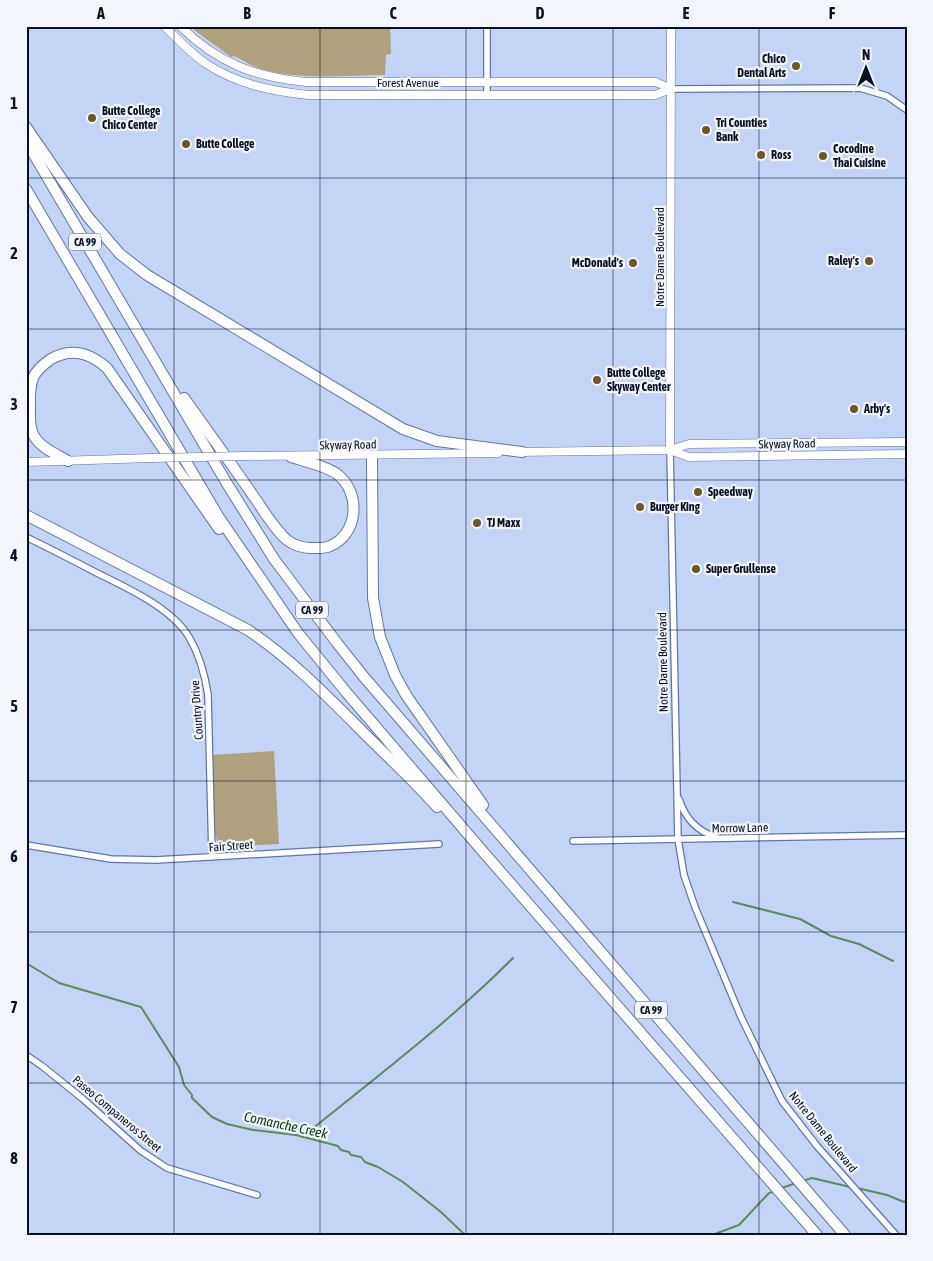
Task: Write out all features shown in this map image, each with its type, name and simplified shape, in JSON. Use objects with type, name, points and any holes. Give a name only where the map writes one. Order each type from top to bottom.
[{"type":"highway","points":[[26,126],[88,217],[120,254],[147,275],[403,429],[423,438],[437,441],[522,452]]},
{"type":"highway","name":"CA 99","points":[[26,141],[226,482],[280,566],[364,677],[846,1235]]},
{"type":"highway","name":"CA 99","points":[[26,189],[218,516],[253,570],[298,633],[479,847],[816,1235]]},
{"type":"highway","points":[[144,342],[287,540],[305,548],[329,547],[340,540],[352,524],[354,513],[353,501],[349,490],[343,479],[334,472],[291,456]]},
{"type":"highway","points":[[68,461],[43,446],[34,436],[30,424],[30,392],[33,377],[43,364],[58,355],[70,352],[84,353],[97,359],[107,368],[223,536],[253,570]]},
{"type":"highway","points":[[372,456],[373,598],[380,637],[387,657],[394,675],[406,695],[515,851]]},
{"type":"highway","points":[[26,514],[248,630],[270,645],[291,661],[318,687],[434,804],[455,828],[479,847]]},
{"type":"street","name":"Forest Avenue","points":[[164,26],[204,62],[230,77],[276,92],[308,95],[655,95],[671,89],[860,88],[887,96],[907,110]]},
{"type":"street","name":"Forest Avenue","points":[[180,26],[198,42],[225,60],[252,72],[279,80],[306,82],[656,82],[671,89]]},
{"type":"street","points":[[487,26],[488,94]]},
{"type":"street","name":"Notre Dame Boulevard","points":[[670,26],[670,450],[678,839],[684,875],[695,907],[741,1017],[782,1100],[817,1146],[896,1235]]},
{"type":"street","name":"Skyway Road","points":[[26,462],[245,456],[372,456],[670,450],[689,444],[907,442]]},
{"type":"street","name":"Skyway Road","points":[[670,450],[689,457],[907,454]]},
{"type":"street","name":"Country Drive","points":[[26,537],[150,602],[174,619],[188,635],[201,664],[208,695],[212,856]]},
{"type":"street","points":[[677,792],[684,812],[694,825],[707,834],[720,838]]},
{"type":"street","name":"Morrow Lane","points":[[574,841],[907,835]]},
{"type":"street","name":"Fair Street","points":[[26,845],[111,859],[156,860],[438,844]]},
{"type":"street","name":"Paseo Companeros Street","points":[[26,1055],[69,1088],[141,1151],[167,1168],[257,1195]]},
{"type":"shaded area","points":[[195,26],[390,26],[391,54],[386,55],[385,75],[289,75],[258,68],[234,56],[231,57],[194,30]]},
{"type":"shaded area","points":[[274,751],[279,844],[222,847],[217,841],[215,832],[211,755]]},
{"type":"waterway","points":[[733,902],[800,919],[831,936],[859,944],[893,961]]},
{"type":"waterway","points":[[302,1137],[437,1028],[513,958]]},
{"type":"waterway","name":"Comanche Creek","points":[[26,963],[59,983],[141,1007],[179,1067],[184,1085],[192,1095],[192,1098],[212,1117],[227,1124],[253,1130],[296,1135],[338,1146],[341,1150],[361,1157],[365,1162],[378,1167],[403,1182],[441,1212],[465,1235]]},
{"type":"waterway","name":"Comanche Creek","points":[[803,1181],[812,1178],[850,1187]]},
{"type":"waterway","name":"Comanche Creek","points":[[782,1188],[796,1183]]},
{"type":"waterway","name":"Comanche Creek","points":[[857,1188],[887,1195],[904,1202],[907,1200]]},
{"type":"waterway","name":"Comanche Creek","points":[[712,1235],[739,1225],[769,1193],[773,1192]]},
{"type":"place","name":"Chico Dental Arts","points":[[796,66]]},
{"type":"place","name":"Butte College Chico Center","points":[[92,118]]},
{"type":"place","name":"Tri Counties Bank","points":[[706,130]]},
{"type":"place","name":"Butte College","points":[[186,144]]},
{"type":"place","name":"Ross","points":[[761,155]]},
{"type":"place","name":"Cocodine Thai Cuisine","points":[[823,156]]},
{"type":"place","name":"Raley's","points":[[869,261]]},
{"type":"place","name":"McDonald's","points":[[633,263]]},
{"type":"place","name":"Butte College Skyway Center","points":[[597,380]]},
{"type":"place","name":"Arby's","points":[[854,409]]},
{"type":"place","name":"Speedway","points":[[698,492]]},
{"type":"place","name":"Burger King","points":[[640,507]]},
{"type":"place","name":"TJ Maxx","points":[[477,523]]},
{"type":"place","name":"Super Grullense","points":[[696,569]]}]
